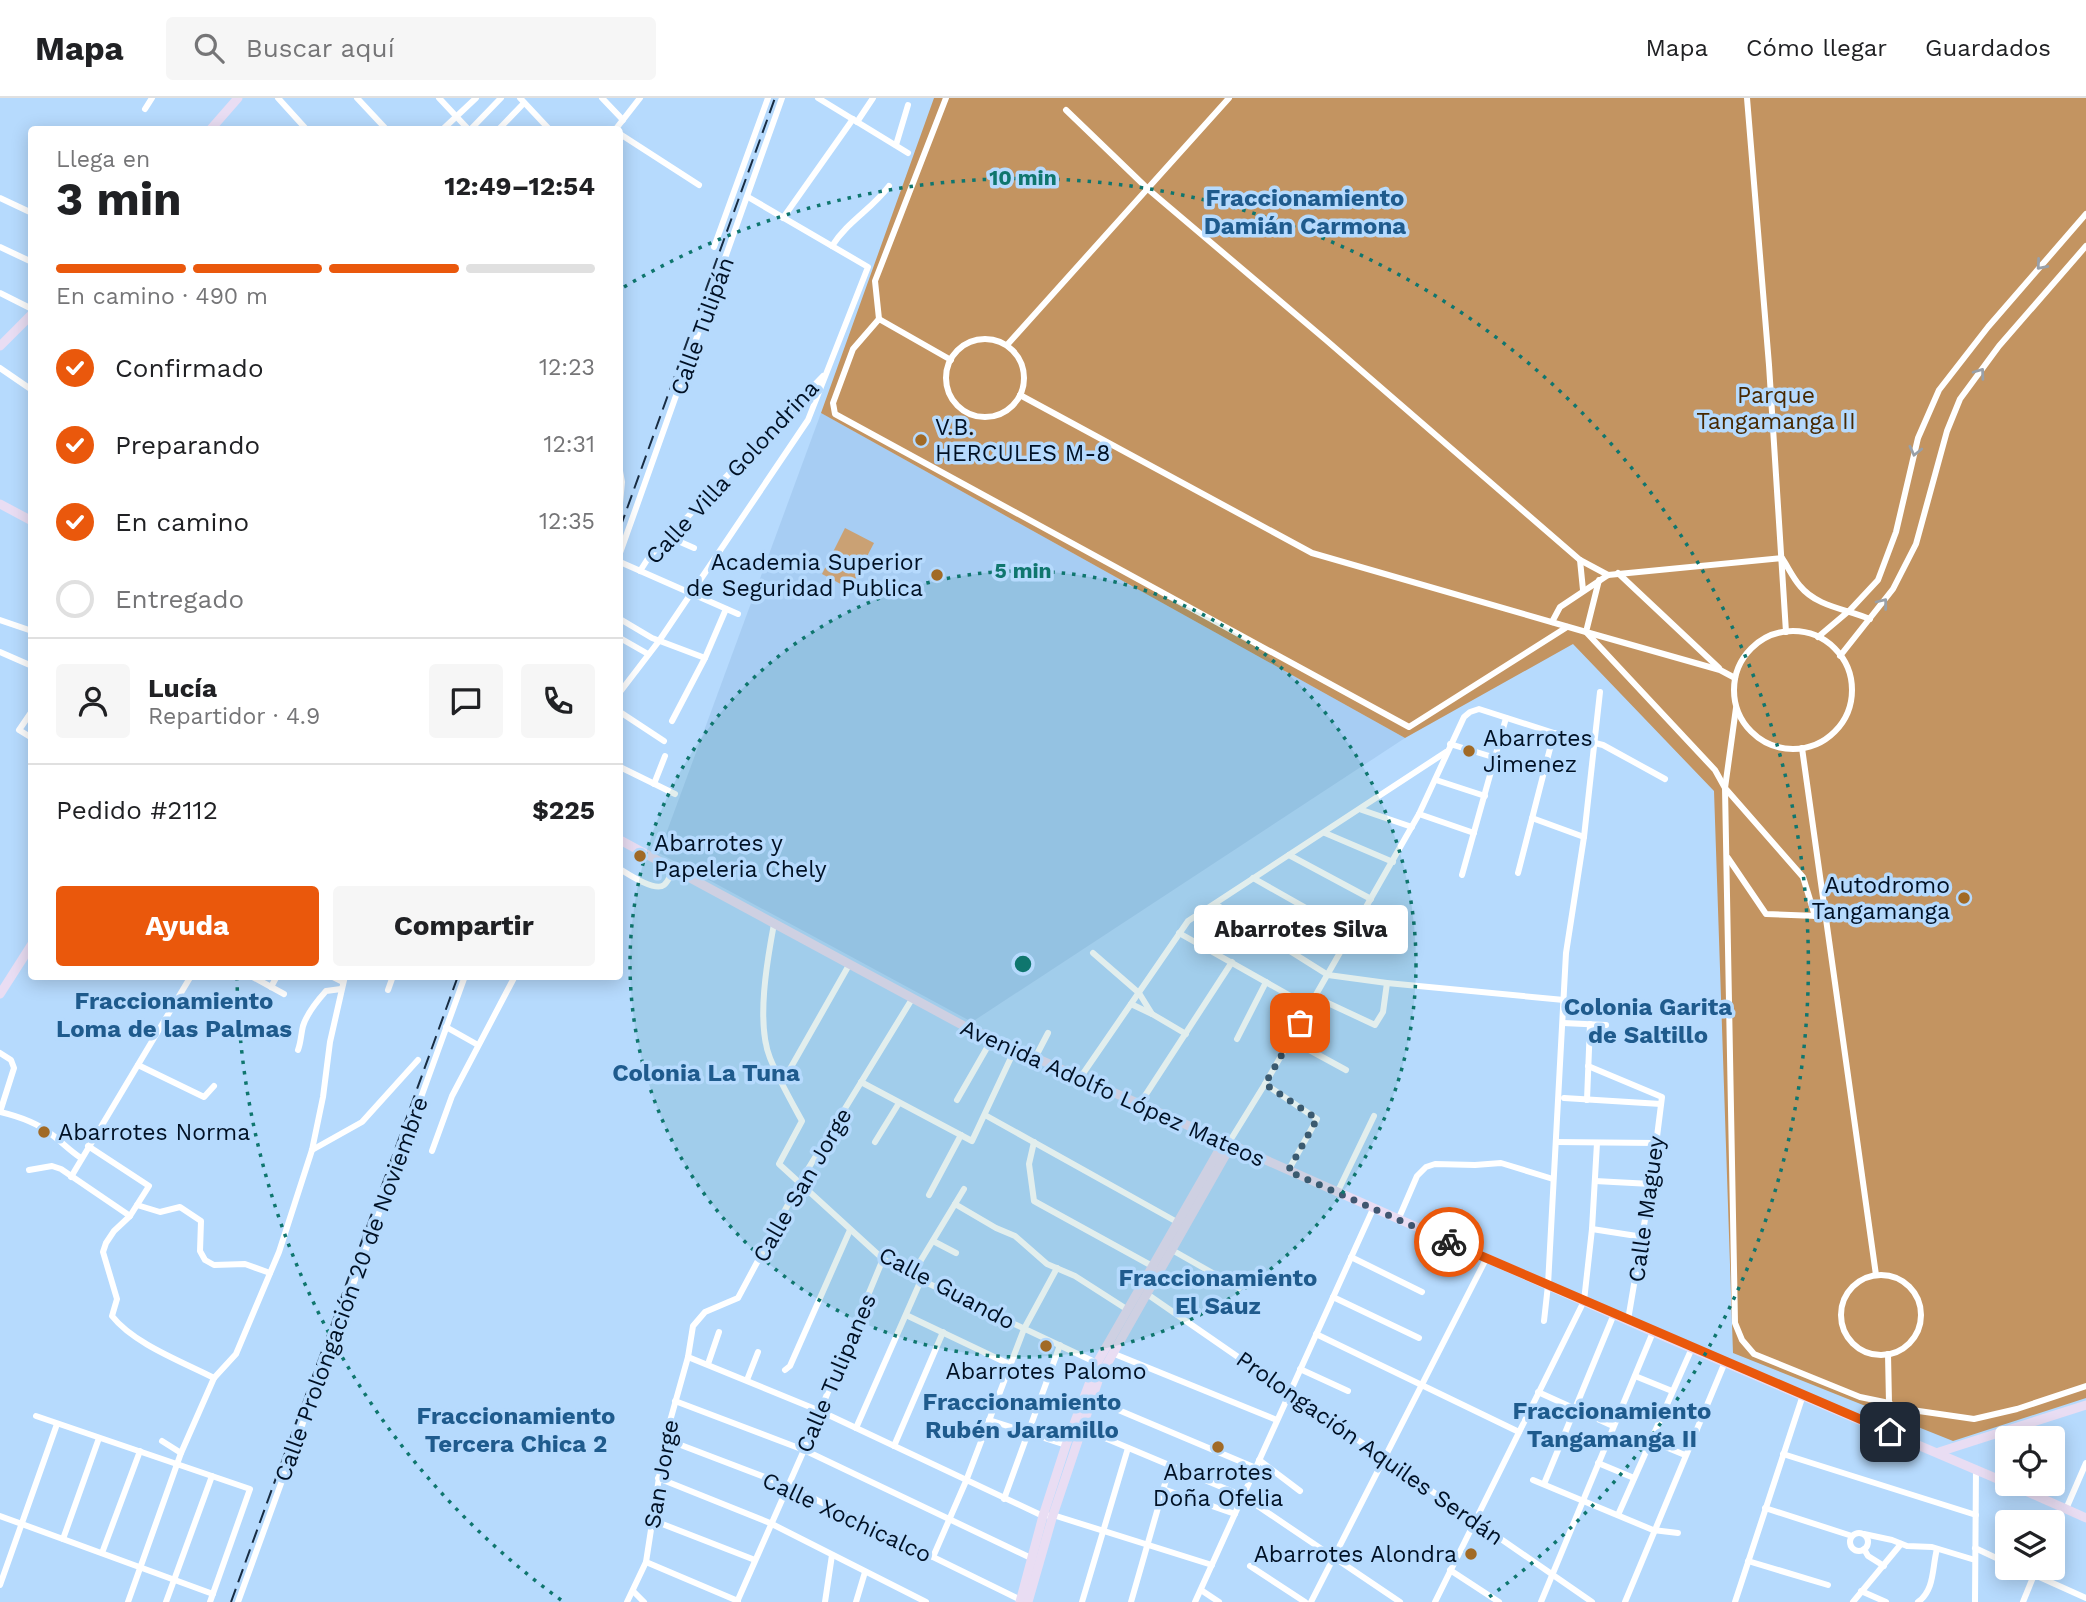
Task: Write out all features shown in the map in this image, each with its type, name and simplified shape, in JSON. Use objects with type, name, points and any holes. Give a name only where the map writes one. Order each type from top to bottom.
[{"type":"street","points":[[145,109],[152,98]]},
{"type":"street","points":[[217,126],[238,98]]},
{"type":"street","points":[[278,98],[303,126]]},
{"type":"street","points":[[357,98],[383,126]]},
{"type":"street","points":[[439,98],[466,126]]},
{"type":"street","points":[[446,126],[476,98]]},
{"type":"street","points":[[474,126],[501,98]]},
{"type":"street","points":[[602,98],[623,120]]},
{"type":"street","points":[[618,126],[640,98]]},
{"type":"street","points":[[714,247],[768,98]]},
{"type":"street","name":"Calle Tulipán","points":[[623,545],[782,98]]},
{"type":"street","points":[[818,98],[908,153]]},
{"type":"street","points":[[832,107],[837,98]]},
{"type":"street","points":[[783,218],[873,98]]},
{"type":"street","points":[[946,98],[875,281],[878,318],[853,349],[833,403],[835,414],[1409,727],[1567,627]]},
{"type":"street","points":[[1007,345],[1229,98]]},
{"type":"street","points":[[1747,98],[1786,632]]},
{"type":"street","points":[[501,126],[522,100],[546,126]]},
{"type":"street","points":[[896,145],[908,105]]},
{"type":"street","points":[[1066,110],[1149,190],[1580,560],[1608,575]]},
{"type":"street","points":[[623,136],[699,185]]},
{"type":"street","points":[[832,246],[840,233],[877,201],[889,186]]},
{"type":"street","points":[[0,198],[28,211]]},
{"type":"street","points":[[623,688],[659,641],[808,420],[868,267],[748,198]]},
{"type":"street","points":[[1818,637],[1850,610],[1878,580],[1896,532],[1918,438],[1939,390],[1988,327],[2086,214]]},
{"type":"street","points":[[1840,656],[1893,589],[1916,544],[1947,431],[1960,399],[1999,346],[2086,246]]},
{"type":"street","points":[[0,247],[28,260]]},
{"type":"street","points":[[0,293],[28,310]]},
{"type":"street","points":[[0,346],[28,316]]},
{"type":"street","points":[[878,318],[951,360]]},
{"type":"street","points":[[987,338],[1007,345],[1017,355],[1023,367],[1024,380],[1020,395],[1006,411],[993,416],[967,412],[956,404],[949,392],[947,369],[951,360],[961,346],[973,340],[987,338]]},
{"type":"street","points":[[0,368],[28,387]]},
{"type":"street","name":"Calle Villa Golondrina","points":[[640,571],[824,374]]},
{"type":"street","points":[[1020,395],[1312,553],[1720,670],[1735,678]]},
{"type":"street","points":[[0,504],[28,519]]},
{"type":"street","points":[[669,537],[694,548]]},
{"type":"street","points":[[1552,622],[1560,607],[1608,575],[1782,558]]},
{"type":"street","points":[[1782,558],[1801,588],[1825,605],[1850,610],[1870,619]]},
{"type":"street","points":[[1580,560],[1583,590]]},
{"type":"street","points":[[623,563],[738,614]]},
{"type":"street","points":[[1618,573],[1720,670]]},
{"type":"street","points":[[1586,632],[1599,580]]},
{"type":"street","points":[[672,721],[705,658],[726,609]]},
{"type":"street","points":[[0,620],[28,630]]},
{"type":"street","points":[[623,621],[659,641],[705,658]]},
{"type":"street","points":[[1586,632],[1715,771],[1725,788],[1803,877],[1815,916]]},
{"type":"street","points":[[1736,706],[1750,730],[1761,740],[1781,747],[1802,748],[1827,738],[1847,714],[1851,684],[1846,664],[1818,637],[1808,633],[1786,632],[1760,641],[1750,650],[1738,667],[1735,678],[1736,706],[1725,788],[1735,1323],[1742,1340],[1754,1354],[1860,1397],[1889,1403],[1898,1408],[1974,1419],[2017,1409],[2086,1385]]},
{"type":"street","points":[[623,640],[648,654]]},
{"type":"street","points":[[0,652],[28,664]]},
{"type":"street","points":[[1544,1321],[1566,953],[1584,837],[1600,692]]},
{"type":"street","points":[[1024,1601],[1031,1558],[1081,1428],[1097,1363],[1128,1310],[1172,1250],[1228,1144],[1393,862],[1436,780],[1464,717],[1479,709],[1555,733],[1595,742],[1665,779]]},
{"type":"street","points":[[623,714],[664,741]]},
{"type":"street","points":[[28,717],[19,730],[28,736]]},
{"type":"street","points":[[1462,875],[1506,718]]},
{"type":"street","points":[[1518,873],[1555,733]]},
{"type":"street","points":[[1080,1078],[1188,922],[1362,810],[1449,747],[1496,758]]},
{"type":"street","points":[[1802,748],[1876,1275]]},
{"type":"street","points":[[654,784],[665,756]]},
{"type":"street","points":[[623,769],[675,794]]},
{"type":"street","points":[[1436,780],[1485,796]]},
{"type":"street","points":[[1362,810],[1412,827]]},
{"type":"street","points":[[1419,814],[1474,833]]},
{"type":"street","points":[[1532,818],[1584,837]]},
{"type":"street","points":[[1325,833],[1393,862]]},
{"type":"street","name":"Avenida Adolfo López Mateos","points":[[623,842],[912,999],[992,1039],[1653,1332],[1995,1477]]},
{"type":"street","points":[[1289,855],[1371,899]]},
{"type":"street","points":[[1727,856],[1766,914],[1826,916]]},
{"type":"street","points":[[623,871],[659,887],[664,885],[674,870]]},
{"type":"street","points":[[1253,878],[1352,934]]},
{"type":"street","points":[[1215,904],[1328,975],[1564,1000]]},
{"type":"street","points":[[774,924],[766,964],[764,1019],[769,1056],[782,1083]]},
{"type":"street","points":[[1179,933],[1310,1007]]},
{"type":"street","points":[[0,993],[28,950]]},
{"type":"street","points":[[1093,953],[1139,993],[1152,1014]]},
{"type":"street","points":[[1139,1105],[1232,962]]},
{"type":"street","points":[[782,1083],[849,965]]},
{"type":"street","points":[[71,1177],[189,980]]},
{"type":"street","points":[[258,980],[284,994]]},
{"type":"street","points":[[271,987],[275,980]]},
{"type":"street","points":[[388,990],[392,980]]},
{"type":"street","name":"Calle Prolongación 20 de Noviembre","points":[[238,1602],[463,980]]},
{"type":"street","points":[[432,1152],[452,1096],[513,980]]},
{"type":"street","points":[[1237,1039],[1266,982]]},
{"type":"street","points":[[298,1049],[303,1028],[317,1001],[326,991],[343,983]]},
{"type":"street","points":[[128,1602],[181,1453],[214,1378],[236,1354],[270,1273],[312,1150],[343,983]]},
{"type":"street","points":[[1315,998],[1375,1025],[1382,1012],[1387,983]]},
{"type":"street","name":"Calle San Jorge","points":[[688,1357],[693,1326],[705,1312],[738,1298],[800,1182],[912,999]]},
{"type":"street","points":[[1131,1004],[1186,1034]]},
{"type":"street","points":[[1563,1023],[1606,1025]]},
{"type":"street","points":[[1587,1100],[1590,1024]]},
{"type":"street","points":[[446,1027],[478,1045]]},
{"type":"street","points":[[1035,1058],[1048,1033]]},
{"type":"street","points":[[957,1100],[992,1039]]},
{"type":"street","points":[[1291,1040],[1346,1070]]},
{"type":"street","points":[[861,1082],[972,1141],[1015,1049]]},
{"type":"street","points":[[0,1053],[11,1060],[15,1068],[0,1112],[23,1119],[51,1133],[63,1146],[81,1158]]},
{"type":"street","points":[[312,1150],[355,1128],[418,1060]]},
{"type":"street","points":[[138,1065],[204,1097],[214,1086]]},
{"type":"street","points":[[1588,1066],[1661,1101]]},
{"type":"street","name":"Calle Guando","points":[[782,1083],[802,1121],[779,1164],[850,1230],[883,1259],[921,1280],[1097,1363]]},
{"type":"street","points":[[1265,1084],[1317,1119],[1288,1171]]},
{"type":"street","points":[[1564,1098],[1661,1101]]},
{"type":"street","name":"Calle Maguey","points":[[1628,1321],[1651,1184],[1661,1101]]},
{"type":"street","points":[[875,1142],[899,1103]]},
{"type":"street","points":[[985,1115],[1177,1222]]},
{"type":"street","points":[[1337,1193],[1374,1116]]},
{"type":"street","points":[[929,1195],[961,1135]]},
{"type":"street","points":[[1034,1142],[1029,1164],[1034,1201],[1157,1269]]},
{"type":"street","points":[[1556,1142],[1656,1143]]},
{"type":"street","points":[[1435,1602],[1584,1301],[1597,1143]]},
{"type":"street","points":[[1024,1601],[1066,1445],[1088,1397],[1147,1294],[1177,1222],[1218,1152],[1228,1144]]},
{"type":"street","points":[[88,1146],[149,1186],[130,1216],[114,1231],[103,1252],[117,1299],[112,1316],[126,1330],[149,1345],[214,1378]]},
{"type":"street","points":[[1398,1220],[1418,1176],[1426,1167],[1434,1164],[1501,1163],[1553,1179]]},
{"type":"street","points":[[29,1170],[52,1167],[61,1169],[130,1216]]},
{"type":"street","points":[[1595,1181],[1651,1184]]},
{"type":"street","points":[[912,1275],[964,1189]]},
{"type":"street","points":[[955,1204],[1015,1236],[1034,1255],[1075,1276],[1128,1310]]},
{"type":"street","points":[[137,1205],[160,1212],[180,1207],[198,1219],[201,1225],[200,1251],[205,1260],[214,1265],[245,1264],[270,1273]]},
{"type":"street","points":[[1195,1602],[1373,1209]]},
{"type":"street","points":[[1592,1229],[1643,1237]]},
{"type":"street","points":[[785,1370],[790,1366],[850,1230]]},
{"type":"street","points":[[933,1241],[956,1253]]},
{"type":"street","points":[[1172,1250],[1239,1288]]},
{"type":"street","points":[[1351,1257],[1422,1292]]},
{"type":"street","name":"Calle Tulipanes","points":[[738,1601],[883,1259]]},
{"type":"street","points":[[1311,1602],[1486,1259]]},
{"type":"street","points":[[933,1557],[966,1481],[1024,1329],[1057,1268]]},
{"type":"street","points":[[1876,1275],[1903,1281],[1920,1304],[1921,1318],[1916,1336],[1906,1346],[1888,1354],[1867,1353],[1851,1342],[1843,1330],[1840,1316],[1849,1290],[1860,1281],[1876,1275]]},
{"type":"street","points":[[856,1428],[921,1280]]},
{"type":"street","name":"Prolongación Aquiles Serdán","points":[[1147,1294],[1592,1602]]},
{"type":"street","points":[[1333,1297],[1419,1338]]},
{"type":"street","points":[[1544,1484],[1614,1314]]},
{"type":"street","points":[[906,1315],[1011,1365]]},
{"type":"street","points":[[708,1364],[719,1332]]},
{"type":"street","points":[[894,1446],[943,1332]]},
{"type":"street","points":[[1541,1602],[1653,1332]]},
{"type":"street","points":[[1316,1334],[1519,1432]]},
{"type":"street","points":[[1004,1499],[1059,1345]]},
{"type":"street","points":[[1618,1516],[1692,1348]]},
{"type":"street","points":[[747,1380],[758,1352]]},
{"type":"street","points":[[1112,1353],[1278,1420]]},
{"type":"street","points":[[1879,1427],[1889,1403],[1888,1354]]},
{"type":"street","points":[[688,1357],[820,1411],[1004,1499],[1212,1565]]},
{"type":"street","name":"San Jorge","points":[[632,1591],[646,1562],[665,1439],[688,1357]]},
{"type":"street","points":[[1625,1602],[1725,1362]]},
{"type":"street","points":[[1300,1369],[1348,1391]]},
{"type":"street","points":[[1635,1376],[1672,1391]]},
{"type":"street","points":[[1538,1392],[1613,1426]]},
{"type":"street","points":[[1735,1602],[1803,1395]]},
{"type":"street","points":[[1088,1397],[1256,1468]]},
{"type":"street","points":[[674,1401],[804,1450],[1031,1558]]},
{"type":"street","points":[[1937,1452],[2086,1405]]},
{"type":"street","points":[[1890,1432],[1898,1408]]},
{"type":"street","points":[[36,1416],[212,1476],[166,1602]]},
{"type":"street","points":[[989,1420],[1066,1445]]},
{"type":"street","points":[[0,1585],[57,1424]]},
{"type":"street","points":[[1081,1428],[1243,1496],[1400,1602]]},
{"type":"street","points":[[63,1539],[99,1438]]},
{"type":"street","name":"Calle Xochicalco","points":[[665,1439],[788,1486],[1024,1601]]},
{"type":"street","points":[[162,1441],[181,1453]]},
{"type":"street","points":[[1651,1441],[1685,1455]]},
{"type":"street","points":[[1962,1446],[1958,1454],[1962,1463]]},
{"type":"street","points":[[1082,1602],[1128,1448]]},
{"type":"street","points":[[102,1553],[140,1451]]},
{"type":"street","points":[[1783,1454],[1976,1515]]},
{"type":"street","points":[[1259,1460],[1300,1491]]},
{"type":"street","points":[[1598,1463],[1634,1478]]},
{"type":"street","points":[[2066,1509],[2086,1463]]},
{"type":"street","points":[[1131,1602],[1170,1466]]},
{"type":"street","points":[[1975,1602],[1976,1469]]},
{"type":"street","name":"Calle Prolongación 20 de Noviembre","points":[[210,1602],[250,1489],[212,1476]]},
{"type":"street","points":[[658,1478],[770,1523],[926,1602]]},
{"type":"street","points":[[1533,1480],[1653,1530],[1678,1533]]},
{"type":"street","points":[[1163,1489],[1235,1514]]},
{"type":"street","name":"Avenida Adolfo López Mateos","points":[[2038,1496],[2086,1518]]},
{"type":"street","points":[[1765,1508],[1852,1536],[1864,1534],[1975,1560]]},
{"type":"street","points":[[0,1516],[213,1594]]},
{"type":"street","points":[[652,1520],[755,1560]]},
{"type":"street","points":[[1864,1534],[1868,1540],[1864,1549]]},
{"type":"street","points":[[1852,1536],[1850,1542],[1853,1548],[1864,1549]]},
{"type":"street","points":[[1853,1602],[1901,1544]]},
{"type":"street","points":[[1975,1548],[1995,1557]]},
{"type":"street","points":[[1864,1549],[1868,1556],[1884,1566]]},
{"type":"street","points":[[1920,1601],[1930,1586],[1937,1549]]},
{"type":"street","points":[[825,1602],[832,1555]]},
{"type":"street","points":[[1748,1561],[1828,1585]]},
{"type":"street","points":[[646,1562],[738,1601]]},
{"type":"street","points":[[1250,1566],[1305,1602]]},
{"type":"street","points":[[1450,1570],[1499,1602]]},
{"type":"street","points":[[856,1602],[865,1572]]},
{"type":"street","points":[[2023,1602],[2028,1580]]},
{"type":"street","points":[[2049,1580],[2086,1598]]},
{"type":"street","points":[[1201,1590],[1219,1602]]},
{"type":"street","points":[[627,1602],[632,1591],[644,1602]]},
{"type":"street","points":[[1861,1591],[1886,1602]]},
{"type":"shaded area","name":"Academia Superior de Seguridad Publica","points":[[821,413],[1405,738],[972,1022],[659,853]]},
{"type":"shaded area","points":[[845,528],[874,543],[850,589],[822,574]]},
{"type":"green space","name":"Parque Tangamanga II","points":[[934,98],[2086,98],[2086,1398],[1953,1441],[1733,1353],[1714,791],[1573,644],[1405,738],[821,413]]},
{"type":"railway","points":[[623,520],[775,98]]},
{"type":"railway","points":[[231,1602],[457,980]]},
{"type":"way so far","points":[[1300,1023],[1265,1084],[1317,1119],[1288,1171],[1449,1242]]},
{"type":"place","name":"V.B. HERCULES M-8","points":[[921,440]]},
{"type":"place","name":"Academia Superior de Seguridad Publica","points":[[937,575]]},
{"type":"place","name":"Abarrotes Jimenez","points":[[1469,751]]},
{"type":"place","name":"Abarrotes y Papeleria Chely","points":[[640,856]]},
{"type":"place","name":"Autodromo Tangamanga","points":[[1964,898]]},
{"type":"place","name":"Abarrotes Silva","points":[[1300,1023]]},
{"type":"place","name":"Abarrotes Norma","points":[[44,1132]]},
{"type":"place","name":"Abarrotes Palomo","points":[[1046,1346]]},
{"type":"place","name":"Abarrotes Doña Ofelia","points":[[1218,1447]]},
{"type":"place","name":"Abarrotes Alondra","points":[[1471,1554]]},
{"type":"district","name":"Fraccionamiento Damián Carmona","points":[[1305,212]]},
{"type":"district","name":"Fraccionamiento Loma de las Palmas","points":[[174,1015]]},
{"type":"district","name":"Colonia Garita de Saltillo","points":[[1648,1021]]},
{"type":"district","name":"Colonia La Tuna","points":[[706,1073]]},
{"type":"district","name":"Fraccionamiento El Sauz","points":[[1218,1292]]},
{"type":"district","name":"Fraccionamiento Rubén Jaramillo","points":[[1022,1416]]},
{"type":"district","name":"Fraccionamiento Tangamanga II","points":[[1612,1425]]},
{"type":"district","name":"Fraccionamiento Tercera Chica 2","points":[[516,1430]]},
{"type":"route","points":[[1449,1242],[1890,1432]]}]
